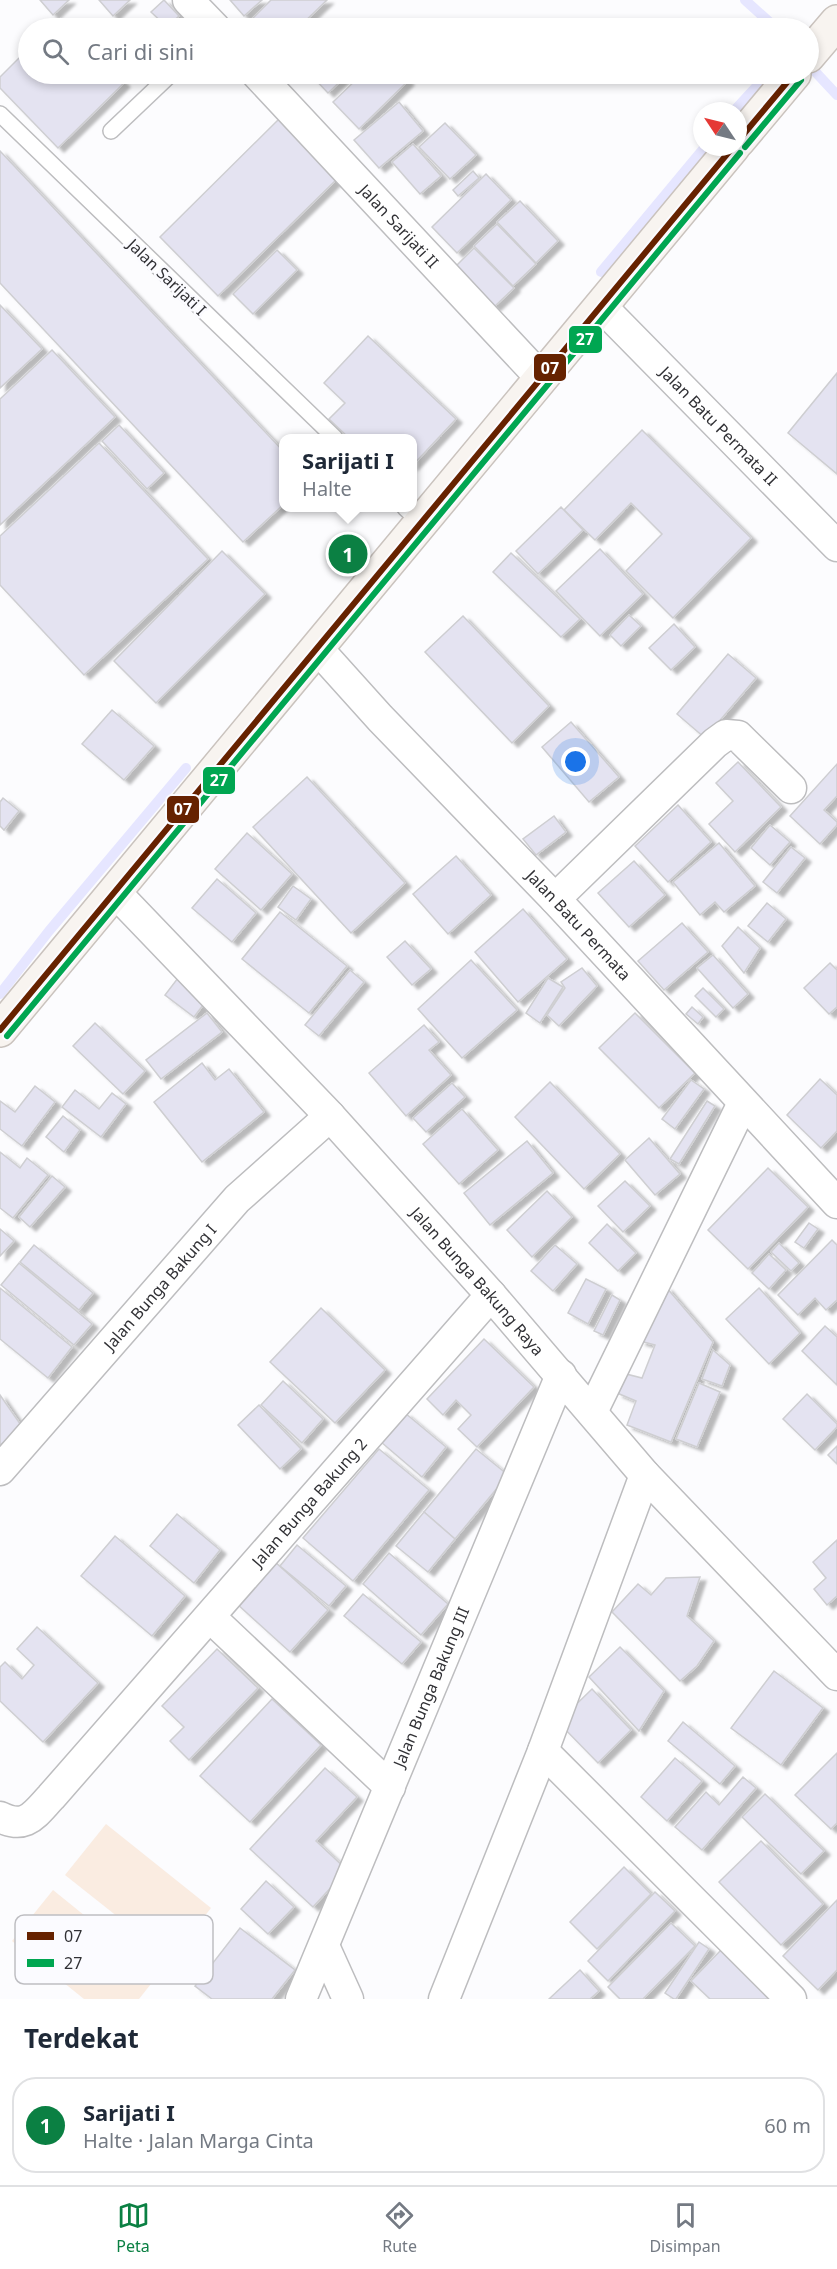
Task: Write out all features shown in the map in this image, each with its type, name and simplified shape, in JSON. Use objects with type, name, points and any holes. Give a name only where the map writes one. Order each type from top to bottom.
[{"type":"main road","points":[[747,130],[786,84]]},
{"type":"main road","points":[[417,511],[541,378],[726,156]]},
{"type":"main road","points":[[0,1030],[317,648],[413,515]]},
{"type":"street","points":[[188,0],[205,18]]},
{"type":"street","name":"Jalan Sarijati II","points":[[266,84],[541,378]]},
{"type":"street","name":"Jalan Batu Permata II","points":[[601,306],[837,546]]},
{"type":"street","name":"Jalan Batu Permata","points":[[317,648],[555,899],[837,1203]]},
{"type":"street","points":[[555,899],[715,742],[726,735],[738,736],[791,788]]},
{"type":"street","name":"Jalan Bunga Bakung Raya","points":[[115,892],[330,1116],[491,1295],[645,1475],[837,1674]]},
{"type":"street","points":[[592,1412],[743,1103]]},
{"type":"street","name":"Jalan Bunga Bakung I","points":[[0,1470],[237,1199],[330,1116]]},
{"type":"street","name":"Jalan Bunga Bakung 2","points":[[0,1817],[13,1824],[24,1821],[36,1812],[491,1295]]},
{"type":"street","name":"Jalan Bunga Bakung III","points":[[301,1999],[561,1375]]},
{"type":"street","points":[[455,1993],[645,1475]]},
{"type":"street","points":[[210,1617],[390,1787]]},
{"type":"street","points":[[543,1751],[791,1999]]},
{"type":"street","points":[[324,1946],[348,1999]]},
{"type":"lane","points":[[111,131],[160,84]]},
{"type":"lane","name":"Jalan Sarijati I","points":[[0,114],[331,434]]},
{"type":"shaded area","points":[[106,1824],[211,1908],[206,1915],[115,1915],[65,1875]]},
{"type":"shaded area","points":[[53,1890],[84,1915],[33,1915]]},
{"type":"shaded area","points":[[65,1984],[151,1984],[139,1999],[84,1999]]},
{"type":"building","points":[[40,0],[69,0],[53,15]]},
{"type":"building","points":[[99,0],[130,0],[113,16]]},
{"type":"building","points":[[164,0],[179,16],[157,18],[151,12]]},
{"type":"building","points":[[230,0],[262,0],[244,16]]},
{"type":"building","points":[[271,0],[327,0],[308,18],[253,18]]},
{"type":"building","points":[[18,59],[18,84],[123,84],[58,148],[0,88],[0,77]]},
{"type":"building","points":[[319,84],[337,84],[328,93]]},
{"type":"building","points":[[352,84],[405,84],[359,129],[333,102]]},
{"type":"building","points":[[399,102],[423,131],[379,168],[354,140]]},
{"type":"building","points":[[280,118],[339,177],[218,296],[160,237]]},
{"type":"building","points":[[445,123],[476,155],[450,179],[419,147]]},
{"type":"building","points":[[413,144],[441,176],[420,194],[392,162]]},
{"type":"building","points":[[0,151],[279,447],[279,509],[243,542],[0,283]]},
{"type":"building","points":[[473,171],[479,178],[458,196],[453,190]]},
{"type":"building","points":[[486,174],[511,200],[457,253],[432,227]]},
{"type":"building","points":[[520,201],[558,241],[536,263],[497,222]]},
{"type":"building","points":[[497,224],[536,264],[513,286],[474,246]]},
{"type":"building","points":[[474,248],[514,288],[494,307],[455,267]]},
{"type":"building","points":[[277,250],[297,270],[253,314],[233,294]]},
{"type":"building","points":[[0,305],[42,349],[0,388]]},
{"type":"building","points":[[368,336],[456,419],[417,461],[417,434],[345,434],[329,419],[345,403],[324,383]]},
{"type":"building","points":[[52,350],[115,417],[0,525],[0,399]]},
{"type":"building","points":[[837,373],[837,474],[788,433]]},
{"type":"building","points":[[119,425],[164,473],[147,489],[102,441]]},
{"type":"building","points":[[642,430],[751,538],[673,618],[626,571],[662,534],[631,503],[595,540],[564,510]]},
{"type":"building","points":[[99,443],[208,559],[84,675],[0,585],[0,536]]},
{"type":"building","points":[[561,507],[583,530],[538,574],[516,551]]},
{"type":"building","points":[[600,549],[643,594],[600,636],[556,591]]},
{"type":"building","points":[[222,551],[265,594],[156,703],[114,661]]},
{"type":"building","points":[[511,553],[580,619],[561,637],[493,572]]},
{"type":"building","points":[[629,615],[641,626],[621,646],[610,635]]},
{"type":"building","points":[[463,616],[549,706],[512,743],[425,652]]},
{"type":"building","points":[[674,624],[695,647],[671,670],[649,648]]},
{"type":"building","points":[[728,654],[756,678],[705,738],[677,714]]},
{"type":"building","points":[[112,710],[154,746],[124,780],[82,744]]},
{"type":"building","points":[[571,722],[619,777],[589,802],[542,747]]},
{"type":"building","points":[[738,762],[781,807],[735,852],[709,824],[733,801],[716,783]]},
{"type":"building","points":[[837,764],[837,796],[824,810],[837,822],[837,825],[820,844],[790,816]]},
{"type":"building","points":[[307,777],[405,883],[351,933],[253,827]]},
{"type":"building","points":[[3,798],[19,811],[4,830],[0,826],[0,802]]},
{"type":"building","points":[[678,805],[711,842],[668,882],[635,846]]},
{"type":"building","points":[[554,816],[566,832],[536,855],[523,839]]},
{"type":"building","points":[[770,825],[790,842],[770,865],[751,848]]},
{"type":"building","points":[[247,833],[292,874],[261,910],[215,869]]},
{"type":"building","points":[[719,843],[755,886],[724,912],[715,902],[700,915],[673,882]]},
{"type":"building","points":[[791,847],[805,858],[777,893],[763,882]]},
{"type":"building","points":[[456,856],[491,895],[448,934],[413,894]]},
{"type":"building","points":[[634,861],[665,895],[629,927],[598,893]]},
{"type":"building","points":[[217,879],[256,913],[232,942],[192,908]]},
{"type":"building","points":[[293,886],[311,899],[296,920],[278,907]]},
{"type":"building","points":[[767,903],[786,919],[768,942],[748,926]]},
{"type":"building","points":[[523,909],[567,959],[518,1002],[475,952]]},
{"type":"building","points":[[280,912],[347,966],[309,1013],[242,959]]},
{"type":"building","points":[[682,923],[708,952],[664,990],[638,961]]},
{"type":"building","points":[[738,927],[760,948],[744,973],[722,946]]},
{"type":"building","points":[[405,941],[431,969],[412,985],[387,957]]},
{"type":"building","points":[[713,955],[748,994],[733,1008],[697,968]]},
{"type":"building","points":[[471,960],[517,1010],[462,1058],[418,1009]]},
{"type":"building","points":[[830,963],[837,970],[837,1007],[829,1014],[804,988]]},
{"type":"building","points":[[582,968],[597,986],[559,1026],[547,1015],[565,988],[561,982]]},
{"type":"building","points":[[350,970],[364,982],[319,1036],[305,1025]]},
{"type":"building","points":[[181,974],[210,996],[194,1017],[165,995]]},
{"type":"building","points":[[548,978],[563,987],[540,1023],[526,1013]]},
{"type":"building","points":[[703,988],[724,1009],[716,1017],[695,996]]},
{"type":"building","points":[[692,1007],[703,1017],[698,1024],[686,1014]]},
{"type":"building","points":[[207,1013],[222,1032],[161,1079],[146,1060]]},
{"type":"building","points":[[635,1013],[695,1073],[659,1108],[599,1048]]},
{"type":"building","points":[[95,1023],[145,1071],[123,1094],[73,1046]]},
{"type":"building","points":[[424,1025],[439,1042],[429,1050],[451,1075],[406,1116],[369,1073]]},
{"type":"building","points":[[202,1063],[215,1080],[229,1069],[264,1112],[202,1162],[154,1102]]},
{"type":"building","points":[[820,1079],[837,1095],[837,1131],[821,1148],[787,1115]]},
{"type":"building","points":[[691,1080],[704,1089],[675,1129],[662,1119]]},
{"type":"building","points":[[550,1082],[620,1154],[584,1189],[515,1117]]},
{"type":"building","points":[[452,1083],[465,1097],[426,1132],[413,1118]]},
{"type":"building","points":[[35,1086],[55,1102],[22,1146],[0,1129],[0,1101],[15,1112]]},
{"type":"building","points":[[75,1090],[99,1109],[112,1093],[126,1104],[101,1137],[62,1107]]},
{"type":"building","points":[[707,1101],[715,1106],[679,1164],[670,1159]]},
{"type":"building","points":[[462,1109],[498,1150],[459,1184],[423,1144]]},
{"type":"building","points":[[63,1116],[80,1130],[64,1152],[46,1137]]},
{"type":"building","points":[[649,1138],[680,1174],[655,1195],[625,1160]]},
{"type":"building","points":[[527,1141],[553,1173],[490,1225],[464,1193]]},
{"type":"building","points":[[0,1152],[20,1168],[27,1158],[48,1175],[13,1218],[0,1208]]},
{"type":"building","points":[[768,1168],[808,1207],[748,1269],[708,1230]]},
{"type":"building","points":[[52,1176],[65,1187],[30,1227],[19,1217]]},
{"type":"building","points":[[625,1181],[650,1206],[623,1232],[598,1206]]},
{"type":"building","points":[[547,1191],[572,1217],[532,1257],[507,1230]]},
{"type":"building","points":[[809,1223],[818,1229],[804,1248],[795,1242]]},
{"type":"building","points":[[607,1224],[636,1253],[618,1271],[589,1243]]},
{"type":"building","points":[[0,1229],[14,1241],[0,1256]]},
{"type":"building","points":[[832,1240],[837,1245],[837,1300],[826,1310],[815,1298],[798,1315],[778,1295]]},
{"type":"building","points":[[779,1243],[799,1263],[791,1271],[771,1252]]},
{"type":"building","points":[[34,1245],[93,1293],[79,1310],[20,1262]]},
{"type":"building","points":[[555,1245],[577,1264],[553,1291],[531,1271]]},
{"type":"building","points":[[769,1254],[786,1270],[769,1289],[752,1273]]},
{"type":"building","points":[[19,1263],[92,1324],[74,1345],[1,1285]]},
{"type":"building","points":[[586,1279],[606,1289],[588,1324],[568,1313]]},
{"type":"building","points":[[666,1287],[713,1342],[671,1442],[627,1425],[636,1401],[617,1393],[626,1374],[642,1378],[655,1345],[640,1341]]},
{"type":"building","points":[[0,1288],[72,1347],[48,1378],[0,1339]]},
{"type":"building","points":[[759,1288],[800,1333],[769,1364],[726,1319]]},
{"type":"building","points":[[612,1295],[620,1300],[603,1335],[594,1331]]},
{"type":"building","points":[[321,1308],[385,1370],[335,1423],[270,1362]]},
{"type":"building","points":[[825,1326],[837,1337],[837,1385],[802,1351]]},
{"type":"building","points":[[484,1339],[534,1387],[477,1447],[458,1429],[471,1415],[456,1400],[443,1415],[427,1399]]},
{"type":"building","points":[[713,1350],[730,1365],[722,1386],[702,1379]]},
{"type":"building","points":[[283,1381],[323,1419],[302,1443],[261,1405]]},
{"type":"building","points":[[699,1383],[720,1392],[697,1447],[676,1439]]},
{"type":"building","points":[[807,1394],[837,1424],[837,1427],[815,1450],[783,1419]]},
{"type":"building","points":[[0,1395],[23,1428],[0,1445]]},
{"type":"building","points":[[259,1405],[301,1449],[280,1469],[238,1425]]},
{"type":"building","points":[[405,1413],[446,1447],[422,1477],[381,1442]]},
{"type":"building","points":[[837,1446],[837,1464],[828,1455]]},
{"type":"building","points":[[379,1449],[429,1490],[353,1581],[303,1538]]},
{"type":"building","points":[[476,1449],[508,1475],[455,1539],[424,1512]]},
{"type":"building","points":[[424,1512],[455,1539],[428,1572],[396,1546]]},
{"type":"building","points":[[177,1514],[220,1550],[194,1583],[150,1546]]},
{"type":"building","points":[[115,1536],[185,1596],[152,1636],[81,1576]]},
{"type":"building","points":[[837,1540],[837,1596],[827,1605],[814,1589],[826,1578],[813,1562]]},
{"type":"building","points":[[297,1545],[346,1586],[329,1606],[280,1566]]},
{"type":"building","points":[[389,1553],[448,1604],[421,1635],[363,1584]]},
{"type":"building","points":[[274,1561],[328,1610],[290,1652],[236,1603]]},
{"type":"building","points":[[700,1577],[687,1616],[714,1641],[697,1666],[680,1681],[612,1612],[638,1584],[651,1595],[666,1578]]},
{"type":"building","points":[[363,1594],[421,1642],[402,1664],[344,1616]]},
{"type":"building","points":[[37,1627],[98,1683],[43,1742],[0,1701],[0,1667],[5,1662],[22,1679],[34,1665],[17,1649]]},
{"type":"building","points":[[620,1647],[664,1691],[639,1731],[589,1677]]},
{"type":"building","points":[[217,1649],[258,1688],[189,1760],[170,1741],[184,1727],[162,1706]]},
{"type":"building","points":[[774,1671],[823,1708],[781,1765],[731,1728]]},
{"type":"building","points":[[592,1689],[631,1730],[598,1763],[558,1722]]},
{"type":"building","points":[[272,1699],[321,1745],[250,1822],[200,1776]]},
{"type":"building","points":[[683,1722],[735,1766],[720,1784],[668,1741]]},
{"type":"building","points":[[837,1753],[837,1823],[831,1829],[795,1795]]},
{"type":"building","points":[[675,1758],[702,1781],[667,1821],[641,1797]]},
{"type":"building","points":[[325,1768],[357,1797],[316,1841],[347,1870],[313,1907],[250,1849]]},
{"type":"building","points":[[743,1777],[756,1788],[702,1850],[675,1827],[706,1792],[719,1805]]},
{"type":"building","points":[[765,1794],[824,1851],[801,1874],[742,1817]]},
{"type":"building","points":[[761,1841],[823,1904],[781,1945],[719,1882]]},
{"type":"building","points":[[624,1867],[651,1894],[597,1949],[570,1922]]},
{"type":"building","points":[[266,1881],[294,1907],[268,1934],[241,1909]]},
{"type":"building","points":[[655,1892],[675,1911],[608,1981],[588,1961]]},
{"type":"building","points":[[837,1900],[837,1970],[818,1990],[783,1956]]},
{"type":"building","points":[[671,1923],[695,1946],[643,1999],[620,1999],[608,1987]]},
{"type":"building","points":[[240,1928],[295,1970],[272,1999],[212,1999],[195,1986],[197,1984],[213,1984],[213,1963]]},
{"type":"building","points":[[699,1942],[709,1949],[674,1999],[665,1993]]},
{"type":"building","points":[[721,1950],[771,1999],[710,1999],[691,1981]]},
{"type":"building","points":[[580,1970],[599,1991],[590,1999],[549,1999]]},
{"type":"waterway","points":[[745,0],[765,18]]},
{"type":"waterway","points":[[819,76],[837,95]]},
{"type":"waterway","points":[[742,102],[759,84]]},
{"type":"waterway","points":[[601,272],[698,156]]},
{"type":"waterway","points":[[0,994],[49,931],[186,768]]},
{"type":"transit line","name":"07","points":[[747,130],[786,84]]},
{"type":"transit line","name":"27","points":[[747,145],[798,84]]},
{"type":"transit line","name":"07","points":[[0,1030],[726,156]]},
{"type":"transit line","name":"27","points":[[7,1036],[738,156]]},
{"type":"place","name":"Sarijati I","points":[[348,554]]}]
